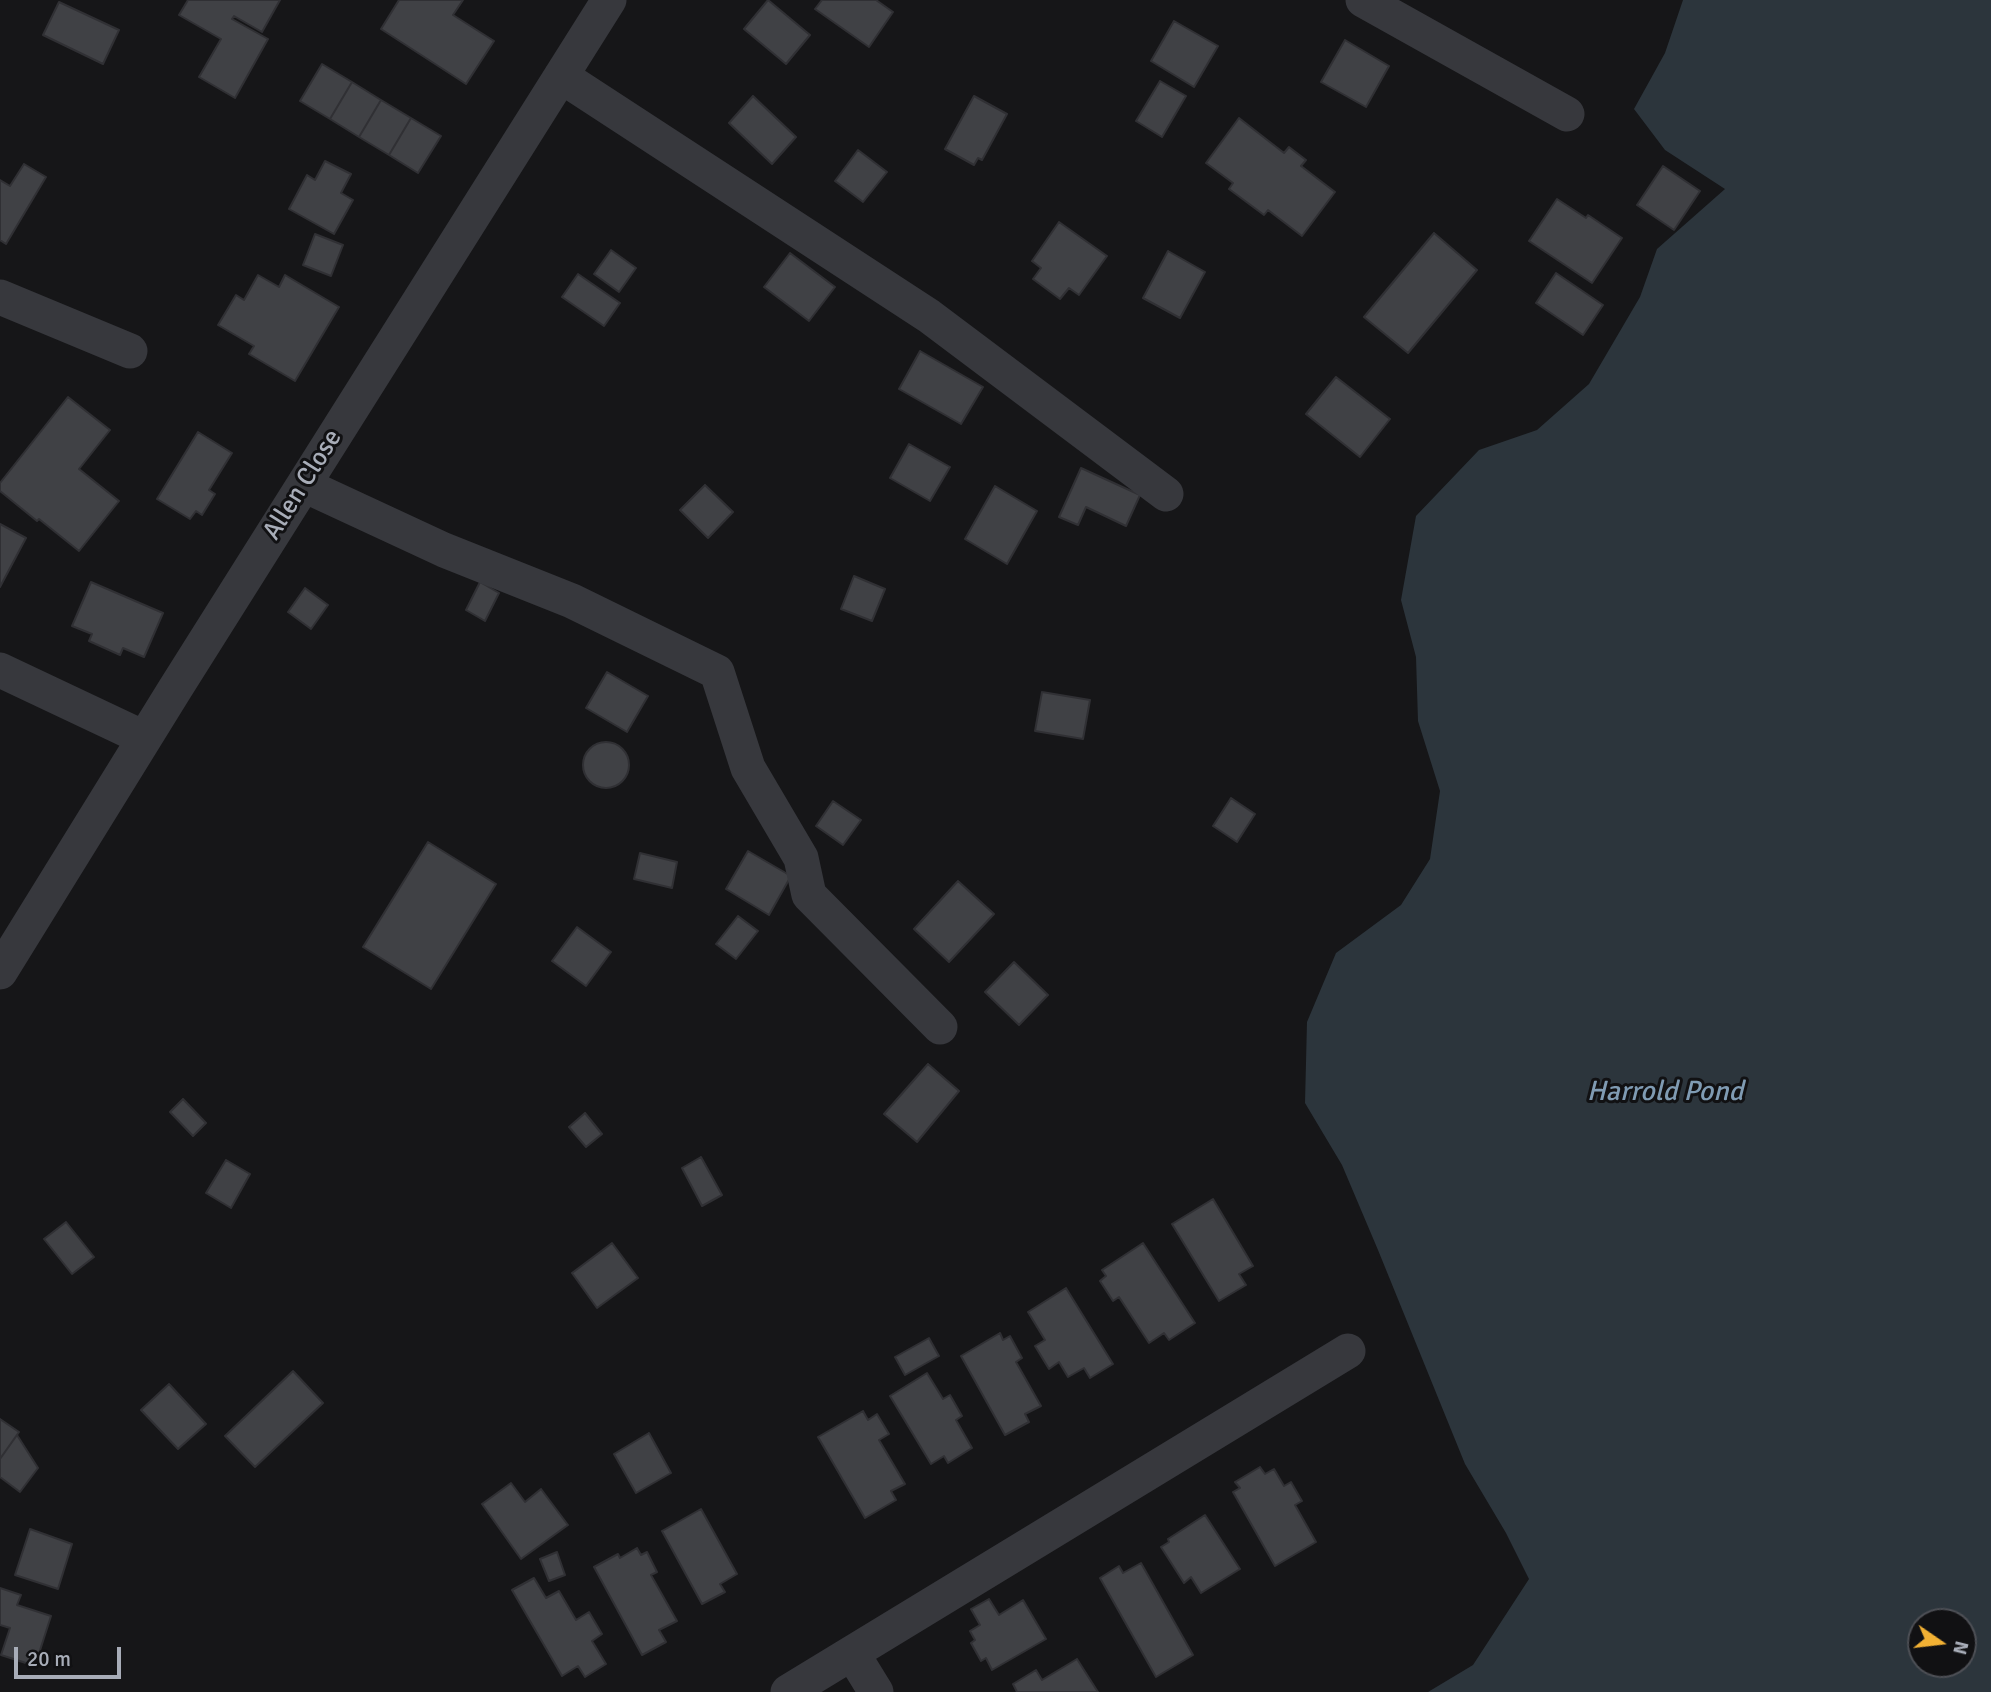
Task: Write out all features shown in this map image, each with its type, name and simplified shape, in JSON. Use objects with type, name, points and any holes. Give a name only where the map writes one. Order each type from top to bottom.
[{"type":"street","name":"Allen Close","points":[[0,972],[144,738],[609,0]]},
{"type":"street","points":[[1363,0],[1567,114]]},
{"type":"street","points":[[561,76],[929,316],[1166,494]]},
{"type":"street","points":[[0,297],[130,351]]},
{"type":"street","points":[[304,485],[444,550],[572,601],[717,672],[748,768],[801,858],[809,895],[940,1027]]},
{"type":"street","points":[[0,670],[144,738]]},
{"type":"street","points":[[788,1692],[1348,1351]]},
{"type":"street","points":[[852,1653],[876,1692]]},
{"type":"water","name":"Harrold Pond","points":[[1683,0],[1991,0],[1991,1692],[1428,1692],[1473,1665],[1529,1579],[1506,1533],[1465,1464],[1342,1165],[1305,1103],[1307,1022],[1336,953],[1401,905],[1430,859],[1440,791],[1418,721],[1416,657],[1401,600],[1416,516],[1479,450],[1537,430],[1589,384],[1640,297],[1657,249],[1725,189],[1665,150],[1634,109],[1665,53]]},
{"type":"building","points":[[188,0],[280,0],[262,32],[234,16],[232,19],[268,39],[235,98],[199,77],[221,39],[179,15]]},
{"type":"building","points":[[399,0],[463,0],[453,15],[494,41],[466,84],[381,29]]},
{"type":"building","points":[[768,0],[810,35],[786,64],[744,29]]},
{"type":"building","points":[[822,0],[876,0],[893,12],[869,47],[815,9]]},
{"type":"building","points":[[59,2],[119,30],[103,64],[43,35]]},
{"type":"building","points":[[1174,21],[1218,46],[1194,87],[1151,61]]},
{"type":"building","points":[[1345,40],[1389,66],[1366,107],[1321,82]]},
{"type":"building","points":[[322,64],[352,82],[330,119],[300,101]]},
{"type":"building","points":[[1160,81],[1186,96],[1162,137],[1136,121]]},
{"type":"building","points":[[352,82],[381,100],[359,137],[330,119]]},
{"type":"building","points":[[753,96],[796,137],[772,164],[729,123]]},
{"type":"building","points":[[974,96],[1007,114],[982,160],[978,158],[974,165],[945,149]]},
{"type":"building","points":[[381,100],[411,118],[389,155],[359,137]]},
{"type":"building","points":[[411,118],[441,136],[418,173],[389,155]]},
{"type":"building","points":[[1239,118],[1284,153],[1289,147],[1306,160],[1301,166],[1335,192],[1302,236],[1268,210],[1264,215],[1229,189],[1233,183],[1206,163]]},
{"type":"building","points":[[858,150],[887,172],[863,202],[835,181]]},
{"type":"building","points":[[325,161],[351,174],[341,193],[353,200],[334,234],[289,209],[307,175],[315,180]]},
{"type":"building","points":[[24,164],[46,177],[6,244],[0,240],[0,180],[10,186]]},
{"type":"building","points":[[1663,166],[1700,191],[1674,230],[1637,205]]},
{"type":"building","points":[[1557,199],[1586,218],[1588,215],[1622,238],[1592,283],[1529,241]]},
{"type":"building","points":[[1059,222],[1107,256],[1079,295],[1069,288],[1060,299],[1033,279],[1041,268],[1032,261]]},
{"type":"building","points":[[1434,233],[1477,270],[1408,353],[1364,317]]},
{"type":"building","points":[[315,234],[343,245],[331,276],[303,265]]},
{"type":"building","points":[[611,250],[636,268],[619,292],[594,274]]},
{"type":"building","points":[[1168,251],[1205,272],[1180,318],[1143,298]]},
{"type":"building","points":[[790,253],[835,287],[809,321],[764,287]]},
{"type":"building","points":[[1556,273],[1603,305],[1583,335],[1536,303]]},
{"type":"building","points":[[578,274],[620,303],[604,326],[562,297]]},
{"type":"building","points":[[258,275],[279,287],[285,275],[339,307],[295,381],[249,354],[254,346],[218,325],[236,295],[244,300]]},
{"type":"building","points":[[920,351],[983,387],[961,424],[899,389]]},
{"type":"building","points":[[1336,377],[1390,419],[1360,457],[1306,414]]},
{"type":"building","points":[[68,397],[110,430],[79,469],[119,501],[79,551],[0,491],[0,483]]},
{"type":"building","points":[[198,432],[232,453],[209,490],[215,494],[202,515],[196,511],[190,519],[157,499]]},
{"type":"building","points":[[909,444],[950,467],[930,501],[890,478]]},
{"type":"building","points":[[1081,468],[1140,495],[1126,526],[1086,507],[1078,525],[1059,517]]},
{"type":"building","points":[[705,485],[733,512],[708,538],[680,510]]},
{"type":"building","points":[[995,486],[1037,511],[1007,564],[965,539]]},
{"type":"building","points":[[0,524],[26,538],[0,587]]},
{"type":"building","points":[[854,576],[885,589],[872,621],[841,609]]},
{"type":"building","points":[[91,582],[163,613],[144,657],[123,648],[120,655],[89,641],[92,634],[72,626]]},
{"type":"building","points":[[480,582],[499,593],[485,621],[466,610]]},
{"type":"building","points":[[305,588],[328,605],[311,629],[288,612]]},
{"type":"building","points":[[607,672],[648,696],[627,732],[586,708]]},
{"type":"building","points":[[1042,692],[1090,700],[1083,739],[1035,731]]},
{"type":"building","points":[[606,742],[623,748],[629,765],[623,782],[606,788],[589,782],[583,765],[589,748]]},
{"type":"building","points":[[1231,798],[1255,814],[1237,842],[1213,826]]},
{"type":"building","points":[[833,801],[861,820],[843,845],[816,826]]},
{"type":"building","points":[[428,842],[496,884],[431,989],[363,947]]},
{"type":"building","points":[[748,851],[791,876],[769,915],[726,889]]},
{"type":"building","points":[[640,853],[677,862],[672,888],[634,879]]},
{"type":"building","points":[[958,881],[994,914],[949,962],[914,929]]},
{"type":"building","points":[[738,916],[758,931],[736,959],[716,944]]},
{"type":"building","points":[[577,927],[611,952],[586,986],[552,961]]},
{"type":"building","points":[[1014,962],[1048,995],[1019,1025],[985,992]]},
{"type":"building","points":[[928,1064],[959,1091],[917,1142],[884,1114]]},
{"type":"building","points":[[183,1099],[206,1123],[193,1136],[170,1112]]},
{"type":"building","points":[[585,1113],[602,1134],[586,1147],[569,1127]]},
{"type":"building","points":[[701,1157],[722,1195],[702,1206],[682,1168]]},
{"type":"building","points":[[226,1160],[250,1174],[231,1208],[206,1193]]},
{"type":"building","points":[[1213,1199],[1253,1266],[1239,1274],[1246,1285],[1219,1301],[1172,1224]]},
{"type":"building","points":[[66,1222],[94,1257],[72,1274],[44,1239]]},
{"type":"building","points":[[612,1243],[638,1278],[597,1308],[572,1273]]},
{"type":"building","points":[[1143,1243],[1195,1323],[1169,1340],[1164,1333],[1149,1343],[1119,1297],[1113,1301],[1100,1281],[1106,1276],[1102,1270]]},
{"type":"building","points":[[1066,1288],[1113,1364],[1090,1378],[1084,1368],[1068,1377],[1059,1362],[1049,1369],[1035,1346],[1045,1340],[1028,1312]]},
{"type":"building","points":[[1000,1333],[1003,1340],[1010,1336],[1022,1358],[1016,1362],[1041,1406],[1025,1414],[1029,1422],[1005,1435],[961,1356]]},
{"type":"building","points":[[929,1338],[939,1356],[905,1375],[895,1357]]},
{"type":"building","points":[[293,1371],[323,1403],[255,1467],[225,1436]]},
{"type":"building","points":[[927,1373],[943,1399],[950,1395],[962,1416],[956,1420],[972,1448],[948,1463],[944,1456],[931,1464],[890,1396]]},
{"type":"building","points":[[169,1384],[206,1424],[178,1449],[141,1410]]},
{"type":"building","points":[[863,1411],[868,1420],[877,1414],[889,1434],[879,1440],[905,1484],[891,1491],[896,1500],[865,1518],[818,1437]]},
{"type":"building","points":[[0,1419],[19,1432],[0,1459]]},
{"type":"building","points":[[649,1433],[671,1473],[636,1493],[614,1454]]},
{"type":"building","points":[[17,1435],[38,1468],[20,1492],[0,1477],[0,1459]]},
{"type":"building","points":[[1260,1467],[1265,1474],[1274,1469],[1284,1486],[1291,1482],[1302,1501],[1295,1505],[1316,1542],[1275,1566],[1233,1492],[1240,1488],[1235,1482]]},
{"type":"building","points":[[511,1483],[525,1502],[541,1489],[568,1525],[521,1559],[482,1504]]},
{"type":"building","points":[[701,1509],[737,1574],[720,1584],[725,1592],[702,1604],[662,1531]]},
{"type":"building","points":[[1205,1515],[1240,1569],[1201,1593],[1191,1577],[1184,1583],[1161,1547],[1169,1542],[1168,1539]]},
{"type":"building","points":[[30,1529],[72,1544],[58,1589],[15,1575]]},
{"type":"building","points":[[637,1548],[641,1555],[647,1552],[657,1572],[651,1575],[677,1621],[659,1630],[666,1642],[642,1655],[594,1567],[618,1554],[620,1558]]},
{"type":"building","points":[[557,1552],[565,1575],[549,1581],[540,1559]]},
{"type":"building","points":[[1141,1563],[1193,1655],[1156,1677],[1100,1578],[1119,1566],[1123,1573]]},
{"type":"building","points":[[534,1578],[546,1598],[559,1591],[576,1620],[589,1612],[602,1634],[592,1641],[606,1664],[585,1677],[578,1666],[562,1676],[512,1590]]},
{"type":"building","points":[[0,1588],[21,1595],[17,1605],[51,1616],[35,1666],[1,1655],[10,1628],[0,1625]]},
{"type":"building","points":[[989,1599],[999,1615],[1023,1600],[1046,1639],[992,1670],[986,1658],[981,1661],[971,1643],[975,1640],[970,1631],[980,1625],[971,1609]]},
{"type":"building","points":[[1077,1659],[1098,1692],[1017,1692],[1013,1684],[1036,1670],[1042,1680]]}]
